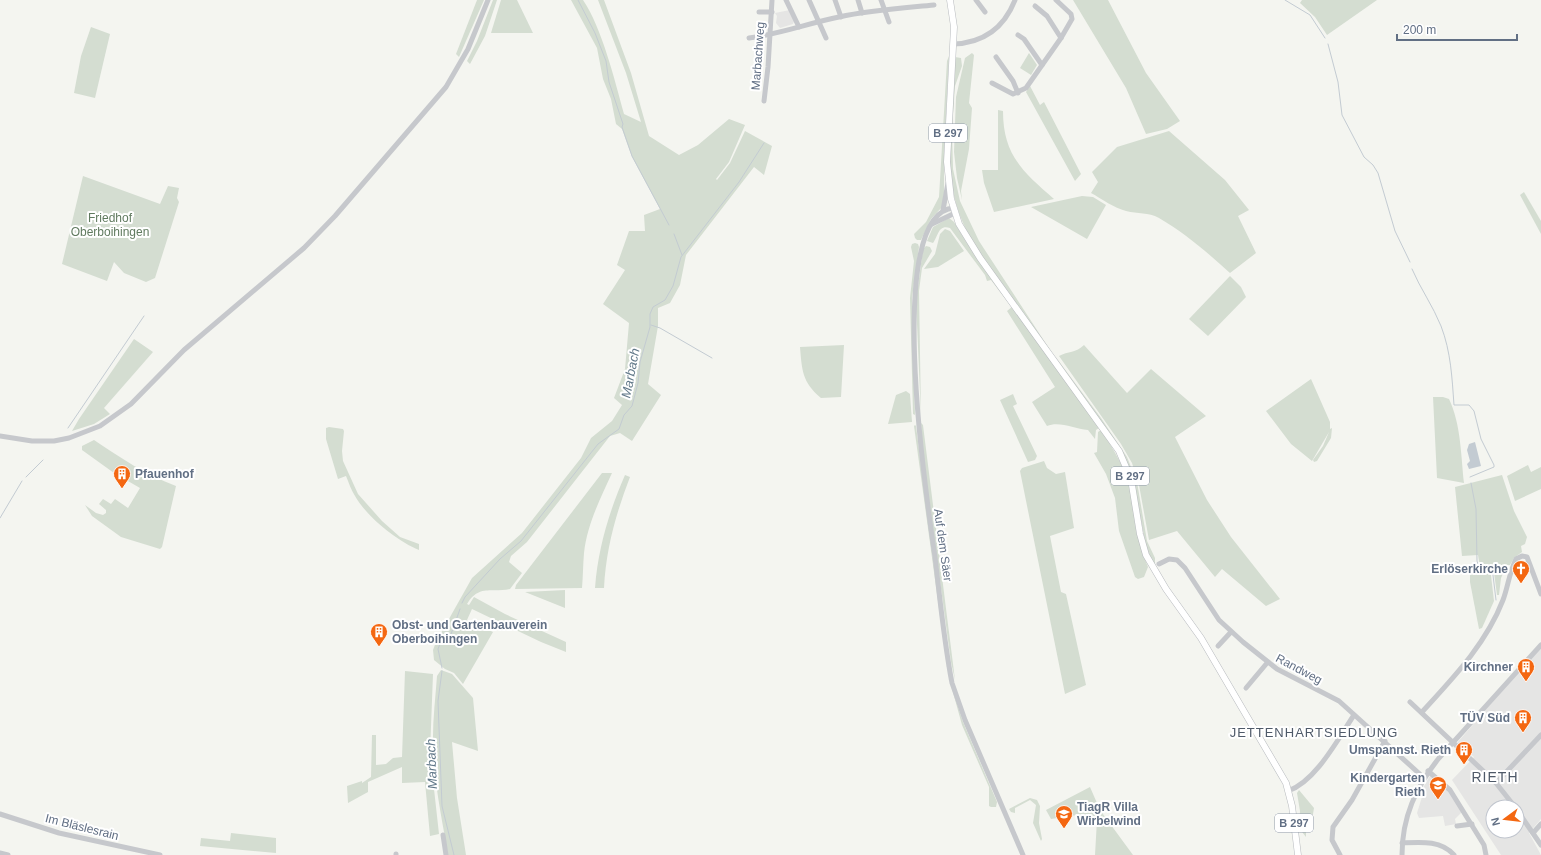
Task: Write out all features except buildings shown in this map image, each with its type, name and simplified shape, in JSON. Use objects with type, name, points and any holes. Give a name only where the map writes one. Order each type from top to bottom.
[{"type":"main road","name":"B 297","points":[[950,0],[953,12],[953,44],[947,162],[948,182],[954,211],[963,232],[977,253],[1119,451],[1131,479],[1140,534],[1146,555],[1166,589],[1201,638],[1281,773],[1288,791],[1298,855]]},
{"type":"street","points":[[0,436],[32,441],[54,441],[69,438],[100,426],[130,404],[184,350],[304,248],[331,220],[446,87],[468,49],[488,0]]},
{"type":"street","name":"Marbachweg","points":[[764,102],[771,36],[772,0]]},
{"type":"street","points":[[786,0],[799,27]]},
{"type":"street","points":[[809,0],[826,38]]},
{"type":"street","points":[[835,0],[841,17]]},
{"type":"street","points":[[858,0],[862,13]]},
{"type":"street","points":[[881,0],[889,22]]},
{"type":"street","points":[[976,0],[985,12]]},
{"type":"street","points":[[953,44],[979,40],[994,31],[1009,14],[1015,0]]},
{"type":"street","points":[[992,83],[1009,93],[1018,93],[1026,88],[1061,38],[1072,17],[1056,0]]},
{"type":"street","points":[[749,38],[771,36],[799,27],[862,13],[934,5]]},
{"type":"street","points":[[1036,6],[1047,16],[1061,38]]},
{"type":"street","name":"Marbachweg","points":[[759,12],[772,12]]},
{"type":"street","points":[[1018,35],[1024,39],[1042,65]]},
{"type":"street","points":[[996,57],[1013,81],[1018,93]]},
{"type":"street","name":"Auf dem Säer","points":[[948,182],[943,210],[933,220],[923,243],[915,283],[918,420],[950,671],[965,720],[1023,855]]},
{"type":"street","points":[[943,210],[954,211]]},
{"type":"street","points":[[930,226],[954,211]]},
{"type":"street","points":[[1422,712],[1452,680],[1476,650],[1503,600],[1507,581],[1516,559],[1525,556],[1527,557],[1541,594]]},
{"type":"street","name":"Randweg","points":[[1159,564],[1173,559],[1181,564],[1208,606],[1231,632],[1267,663],[1339,701],[1424,777]]},
{"type":"street","points":[[1218,646],[1231,632]]},
{"type":"street","points":[[1402,855],[1402,843],[1410,808],[1424,777],[1453,742],[1541,645]]},
{"type":"street","points":[[1246,688],[1267,663]]},
{"type":"street","points":[[1410,702],[1496,783],[1509,799]]},
{"type":"street","points":[[1288,791],[1298,787],[1325,759],[1354,715]]},
{"type":"street","points":[[1496,783],[1541,735]]},
{"type":"street","points":[[1340,855],[1332,840],[1332,827],[1352,800],[1385,741]]},
{"type":"street","points":[[1428,771],[1450,790],[1484,845],[1486,855]]},
{"type":"street","name":"Im Bläslesrain","points":[[0,814],[59,833],[160,855]]},
{"type":"street","points":[[1525,822],[1541,845]]},
{"type":"street","points":[[1457,826],[1472,824]]},
{"type":"street","points":[[1533,833],[1541,824]]},
{"type":"street","points":[[443,835],[446,855]]},
{"type":"street","points":[[1402,843],[1432,843],[1445,848],[1454,855]]},
{"type":"street","points":[[0,854],[8,855]]},
{"type":"shaded area","points":[[790,10],[795,19],[793,24],[780,28],[776,23],[777,16],[775,13]]},
{"type":"shaded area","points":[[1475,442],[1481,466],[1469,469],[1467,464],[1470,461],[1467,450],[1469,444]]},
{"type":"shaded area","points":[[1541,646],[1541,819],[1529,833],[1541,855],[1501,855],[1491,839],[1525,839],[1525,799],[1485,799],[1485,831],[1452,780],[1474,757],[1457,743]]},
{"type":"shaded area","name":"Kindergarten Rieth","points":[[1431,774],[1445,785],[1463,811],[1455,819],[1456,824],[1445,826],[1443,816],[1419,818],[1417,813],[1422,797],[1419,795]]},
{"type":"green space","points":[[477,0],[484,0],[459,57],[456,54]]},
{"type":"green space","points":[[493,0],[497,0],[485,36],[470,64],[467,61],[477,41]]},
{"type":"green space","points":[[501,0],[517,0],[533,33],[491,33]]},
{"type":"green space","points":[[571,0],[583,0],[590,12],[607,55],[624,114],[641,122],[626,73],[598,0],[604,0],[631,73],[649,136],[679,155],[698,145],[729,119],[745,125],[729,162],[716,179],[717,180],[730,163],[745,131],[772,146],[764,175],[754,167],[686,255],[680,285],[670,303],[658,308],[658,326],[648,384],[661,395],[632,441],[620,433],[610,436],[527,542],[511,556],[509,562],[522,573],[510,589],[486,590],[476,594],[467,604],[469,605],[474,597],[505,614],[566,642],[566,652],[541,642],[472,609],[467,620],[493,632],[463,684],[454,673],[445,669],[434,660],[433,650],[436,642],[472,578],[522,533],[581,458],[591,438],[612,421],[622,405],[614,398],[625,369],[629,323],[603,304],[625,270],[617,265],[629,231],[645,231],[644,215],[660,209],[632,157],[622,129],[616,124],[611,99],[603,79],[597,48]]},
{"type":"green space","points":[[1073,0],[1108,0],[1146,73],[1180,121],[1167,129],[1146,134],[1126,88]]},
{"type":"green space","points":[[1302,0],[1377,0],[1327,35],[1315,17],[1300,3]]},
{"type":"green space","points":[[91,27],[110,34],[95,98],[74,93],[81,56]]},
{"type":"green space","points":[[972,53],[974,55],[969,103],[972,108],[969,149],[961,191],[962,200],[957,178],[954,152],[956,97],[965,58]]},
{"type":"green space","points":[[1029,53],[1037,65],[1031,75],[1020,68]]},
{"type":"green space","points":[[949,56],[944,156],[944,194],[942,207],[931,219],[921,240],[917,240],[914,234],[926,222],[939,197],[947,61]]},
{"type":"green space","points":[[955,57],[961,58],[962,66],[955,86],[952,130],[953,169],[960,201],[979,241],[1052,353],[1036,333],[978,250],[967,232],[956,203],[952,183],[949,141]]},
{"type":"green space","points":[[1030,86],[1040,105],[1044,102],[1081,174],[1075,181],[1026,92]]},
{"type":"green space","points":[[998,110],[1003,111],[1007,140],[1017,161],[1024,171],[1054,199],[994,212],[984,183],[982,170],[998,170]]},
{"type":"green space","points":[[1169,131],[1225,180],[1249,210],[1238,216],[1256,253],[1230,273],[1187,237],[1159,218],[1151,215],[1122,210],[1091,193],[1098,182],[1092,172],[1117,147]]},
{"type":"green space","name":"Friedhof Oberboihingen","points":[[83,176],[160,204],[168,186],[179,188],[177,198],[179,202],[155,278],[146,282],[124,273],[114,262],[107,281],[62,264]]},
{"type":"green space","points":[[1524,192],[1541,221],[1541,234],[1520,195]]},
{"type":"green space","points":[[1082,196],[1093,197],[1106,205],[1087,239],[1031,207]]},
{"type":"green space","points":[[949,218],[954,222],[972,251],[1010,302],[1010,305],[991,280],[987,281],[985,275],[950,228],[946,227],[941,229],[933,243],[927,241],[933,227]]},
{"type":"green space","points":[[945,229],[950,231],[964,251],[938,267],[924,269],[935,254],[940,234]]},
{"type":"green space","points":[[912,244],[918,244],[919,247],[912,298],[915,415],[913,414],[910,298],[914,261],[911,247]]},
{"type":"green space","points":[[926,246],[930,247],[932,251],[922,268],[919,291],[921,416],[916,301],[923,249]]},
{"type":"green space","points":[[1230,276],[1241,287],[1246,297],[1208,336],[1189,319]]},
{"type":"green space","points":[[1013,306],[1099,428],[1096,430],[1095,439],[1088,430],[1057,424],[1047,426],[1032,402],[1055,387],[1007,311]]},
{"type":"green space","points":[[134,339],[153,352],[104,408],[110,414],[94,424],[72,431],[79,419]]},
{"type":"green space","points":[[844,345],[841,397],[821,398],[810,387],[804,375],[800,347]]},
{"type":"green space","points":[[1084,345],[1127,393],[1151,369],[1206,416],[1175,437],[1207,500],[1231,537],[1280,599],[1266,606],[1222,569],[1215,577],[1177,531],[1149,540],[1139,485],[1132,463],[1121,444],[1059,356],[1081,348]]},
{"type":"green space","points":[[1055,356],[1101,418],[1127,457],[1137,482],[1147,541],[1155,558],[1155,568],[1147,550],[1131,472]]},
{"type":"green space","points":[[1311,379],[1330,422],[1330,429],[1332,428],[1331,438],[1317,461],[1314,462],[1313,460],[1323,446],[1329,432],[1312,461],[1291,444],[1266,411]]},
{"type":"green space","points":[[906,391],[910,394],[912,422],[888,424],[896,395]]},
{"type":"green space","points":[[1013,394],[1017,404],[1013,406],[1037,456],[1035,460],[1028,462],[1000,400]]},
{"type":"green space","points":[[1433,397],[1443,397],[1449,399],[1453,409],[1460,440],[1464,483],[1437,478]]},
{"type":"green space","points":[[921,423],[923,425],[955,680],[951,662],[923,456]]},
{"type":"green space","points":[[914,426],[916,426],[949,682]]},
{"type":"green space","points":[[326,428],[343,429],[344,431],[342,451],[343,461],[358,494],[382,521],[400,537],[419,544],[419,550],[401,541],[383,528],[367,512],[355,496],[346,476],[338,479],[326,439]]},
{"type":"green space","points":[[1101,430],[1119,459],[1132,491],[1141,547],[1148,567],[1144,577],[1138,579],[1135,577],[1119,531],[1115,498],[1106,474],[1094,453],[1097,452],[1098,432]]},
{"type":"green space","points":[[94,440],[124,460],[165,482],[176,486],[162,547],[160,549],[121,537],[92,516],[85,505],[96,513],[103,515],[106,513],[106,510],[99,504],[103,499],[111,504],[115,499],[128,508],[140,488],[114,473],[82,450],[82,446]]},
{"type":"green space","points":[[1044,461],[1047,468],[1056,474],[1065,472],[1074,528],[1050,536],[1061,592],[1066,594],[1086,685],[1065,694],[1020,471],[1022,468]]},
{"type":"green space","points":[[1528,465],[1531,472],[1541,467],[1541,489],[1515,501],[1507,476]]},
{"type":"green space","points":[[602,473],[612,473],[588,532],[584,553],[582,588],[515,589],[516,585]]},
{"type":"green space","points":[[625,475],[630,477],[612,531],[604,588],[595,588],[596,573],[605,530]]},
{"type":"green space","points":[[1502,475],[1514,511],[1527,537],[1525,544],[1521,546],[1522,552],[1514,558],[1510,565],[1507,565],[1501,578],[1499,595],[1497,595],[1493,565],[1480,567],[1478,555],[1462,556],[1455,487]]},
{"type":"green space","points":[[1490,567],[1494,601],[1482,628],[1479,629],[1470,582],[1470,573]]},
{"type":"green space","points":[[565,590],[565,608],[525,592]]},
{"type":"green space","points":[[441,670],[452,674],[473,698],[478,751],[452,742],[457,798],[466,855],[448,855],[436,785],[433,729],[437,676]]},
{"type":"green space","points":[[405,671],[433,674],[430,753],[439,834],[430,836],[425,782],[402,783],[402,767],[368,782],[368,792],[348,803],[347,786],[362,781],[362,783],[371,777],[372,735],[376,735],[376,765],[386,764],[393,758],[402,757]]},
{"type":"green space","points":[[951,685],[963,722],[997,802],[996,807],[989,806],[989,787],[962,725]]},
{"type":"green space","points":[[1090,787],[1100,810],[1133,855],[1095,855],[1097,820],[1092,817],[1075,815],[1051,819],[1046,810]]},
{"type":"green space","points":[[1299,790],[1314,808],[1313,814],[1306,821],[1306,837],[1299,828],[1300,811],[1297,793]]},
{"type":"green space","points":[[1030,798],[1037,800],[1040,806],[1039,823],[1042,839],[1041,841],[1033,823],[1036,805],[1030,800],[1015,808],[1015,813],[1011,812],[1009,809]]},
{"type":"green space","points":[[231,833],[276,838],[276,853],[200,846],[201,838],[230,841]]},
{"type":"waterway","points":[[578,0],[595,33],[606,61],[609,82],[632,156],[669,225]]},
{"type":"waterway","points":[[1285,0],[1310,15],[1325,38]]},
{"type":"waterway","points":[[1328,44],[1338,82],[1342,115],[1364,157],[1373,165],[1378,173],[1395,231],[1410,262]]},
{"type":"waterway","name":"Marbach","points":[[462,603],[465,597],[500,559],[521,541],[598,444],[619,429],[624,415],[632,406],[638,383],[640,362],[650,327],[650,314],[653,307],[665,300],[673,286],[681,257],[739,182],[764,143]]},
{"type":"waterway","points":[[674,234],[682,255]]},
{"type":"waterway","points":[[1412,269],[1441,326],[1447,346],[1454,405],[1469,405],[1474,411],[1481,439],[1494,465],[1494,467],[1470,477]]},
{"type":"waterway","points":[[68,428],[144,316]]},
{"type":"waterway","points":[[651,325],[660,328],[712,358]]},
{"type":"waterway","points":[[26,477],[43,460]]},
{"type":"waterway","points":[[0,518],[22,481]]},
{"type":"waterway","points":[[1471,483],[1476,509],[1477,561],[1480,570],[1484,567],[1492,567],[1496,600]]},
{"type":"waterway","name":"Marbach","points":[[442,668],[438,649],[440,644],[450,637],[460,609]]},
{"type":"waterway","name":"Marbach","points":[[442,671],[438,701],[442,806],[454,855]]},
{"type":"place","name":"Pfauenhof","points":[[122,489]]},
{"type":"place","name":"Erlöserkirche","points":[[1521,584]]},
{"type":"place","name":"Obst- und Gartenbauverein Oberboihingen","points":[[379,647]]},
{"type":"place","name":"Kirchner","points":[[1526,682]]},
{"type":"place","name":"TÜV Süd","points":[[1523,733]]},
{"type":"place","name":"Umspannst. Rieth","points":[[1464,765]]},
{"type":"place","name":"Kindergarten Rieth","points":[[1438,800]]},
{"type":"place","name":"TiagR Villa Wirbelwind","points":[[1064,829]]},
{"type":"district","name":"JETTENHARTSIEDLUNG","points":[[1314,732]]},
{"type":"district","name":"RIETH","points":[[1495,777]]}]
